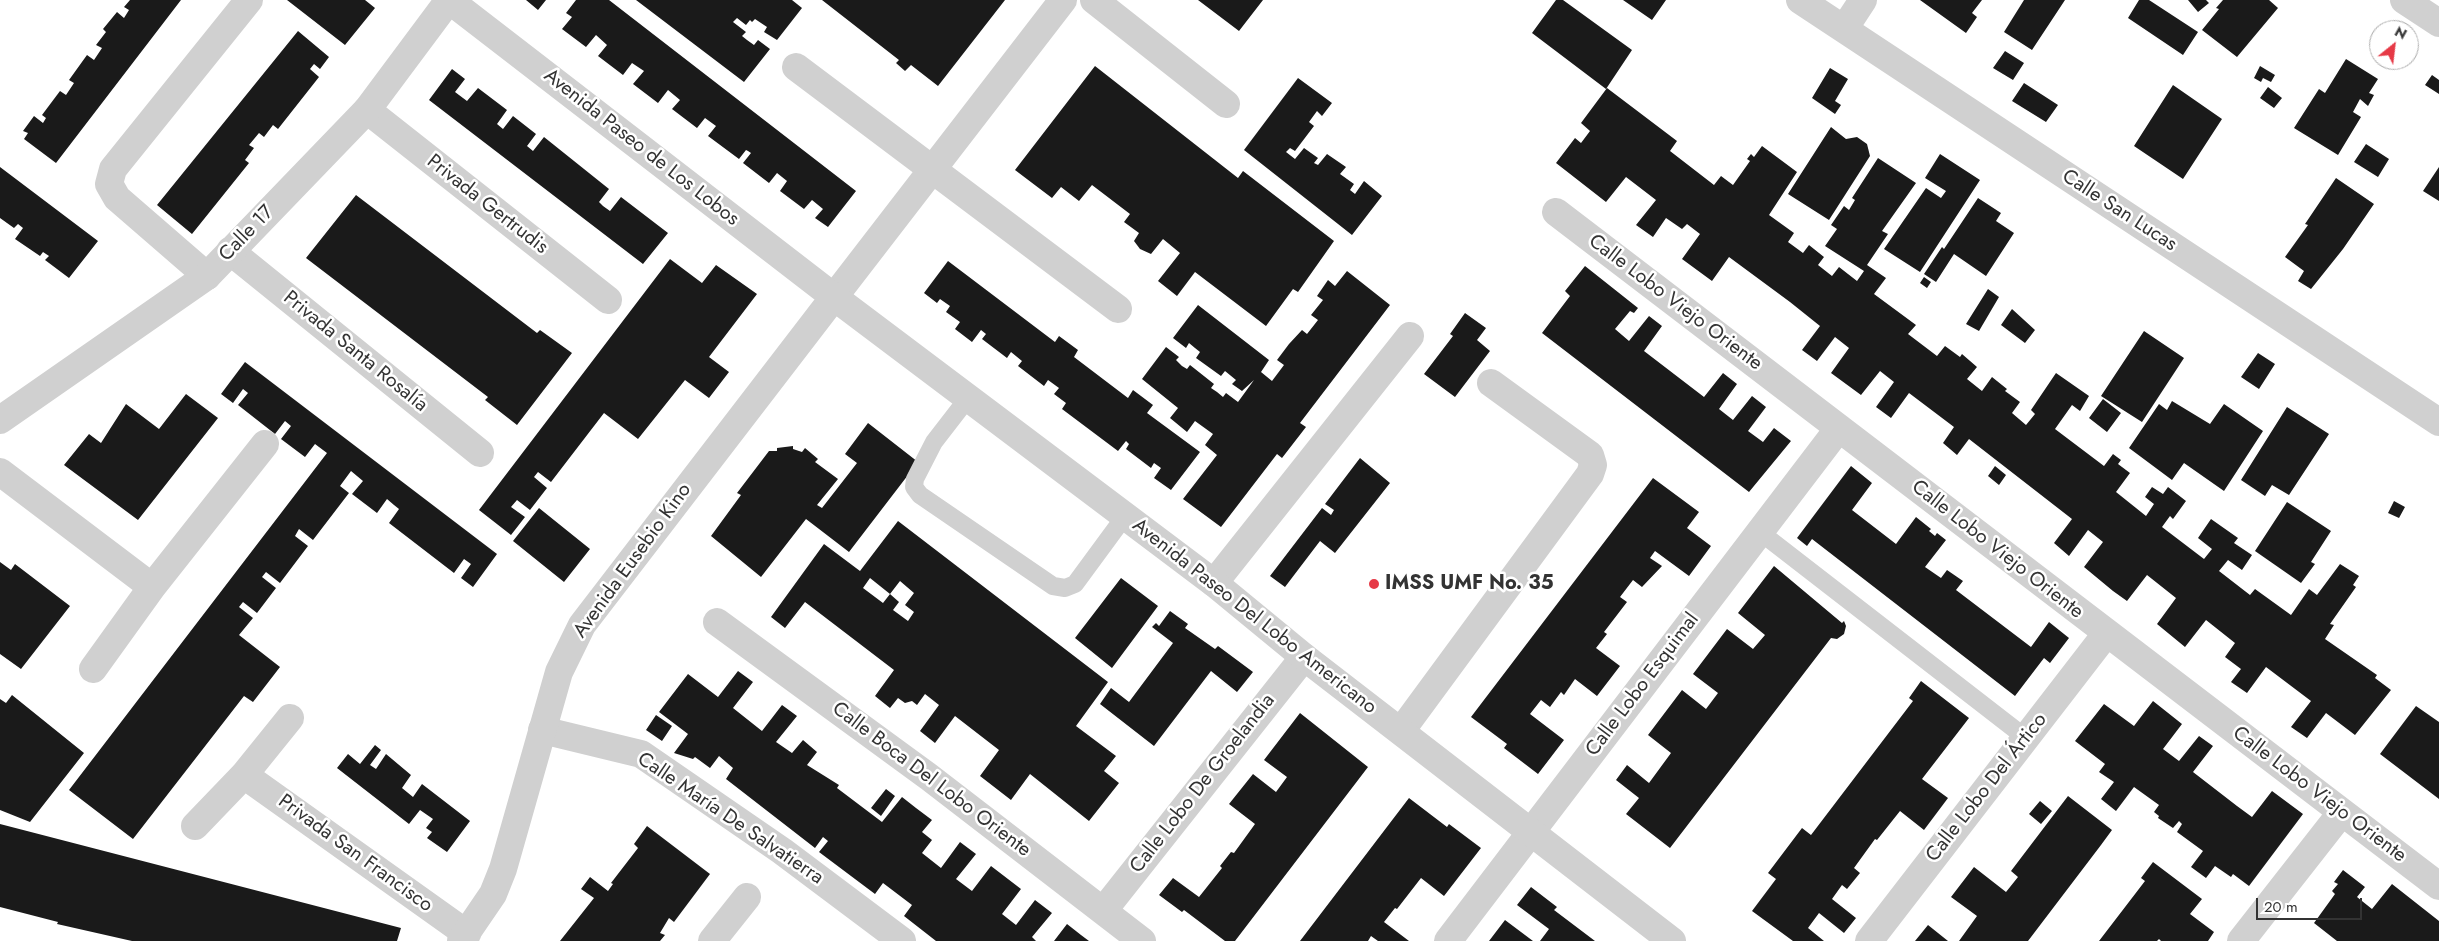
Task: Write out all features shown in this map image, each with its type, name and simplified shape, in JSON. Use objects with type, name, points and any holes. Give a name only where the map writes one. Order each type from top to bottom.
[{"type":"street","points":[[207,276],[117,198],[110,184],[113,169],[249,0]]},
{"type":"street","name":"Calle 17","points":[[0,420],[207,276],[367,110],[449,0]]},
{"type":"street","name":"Avenida Paseo de Los Lobos","points":[[449,0],[834,296]]},
{"type":"street","name":"Avenida Eusebio Kino","points":[[464,938],[493,894],[503,870],[559,672],[582,625],[1063,0]]},
{"type":"street","points":[[1094,0],[1226,104]]},
{"type":"street","name":"Calle San Lucas","points":[[1800,0],[2439,422]]},
{"type":"street","points":[[1844,29],[1863,0]]},
{"type":"street","points":[[2404,0],[2439,23]]},
{"type":"street","points":[[796,67],[1118,309]]},
{"type":"street","name":"Privada Gertrudis","points":[[367,110],[608,300]]},
{"type":"street","name":"Calle Lobo Viejo Oriente","points":[[1556,212],[2106,634],[2439,886]]},
{"type":"street","name":"Privada Santa Rosalía","points":[[230,251],[480,453]]},
{"type":"street","name":"Avenida Paseo Del Lobo Americano","points":[[834,296],[1214,583],[1304,656],[1672,941]]},
{"type":"street","points":[[1214,583],[1410,336]]},
{"type":"street","points":[[1401,731],[1590,474],[1593,465],[1590,455],[1491,383]]},
{"type":"street","name":"Calle Lobo Esquimal","points":[[1448,941],[1839,428]]},
{"type":"street","points":[[93,669],[152,587],[265,444]]},
{"type":"street","points":[[0,472],[152,587]]},
{"type":"street","name":"Calle Boca Del Lobo Oriente","points":[[718,622],[929,777],[1142,941]]},
{"type":"street","name":"Calle Lobo Del Ártico","points":[[1869,941],[2106,634]]},
{"type":"street","name":"Calle Lobo De Groelandia","points":[[1103,911],[1304,656]]},
{"type":"street","points":[[194,826],[244,774],[290,718]]},
{"type":"street","name":"Calle María De Salvatierra","points":[[542,730],[640,754],[782,851],[902,941]]},
{"type":"street","name":"Privada San Francisco","points":[[244,774],[464,938]]},
{"type":"street","points":[[2242,941],[2342,812]]},
{"type":"street","points":[[712,941],[747,896]]},
{"type":"lane","points":[[968,398],[934,442],[915,479],[914,486],[920,494],[1053,586],[1064,588],[1075,584],[1125,516]]},
{"type":"lane","points":[[1760,532],[2026,738]]},
{"type":"building","points":[[130,0],[181,0],[56,163],[24,139],[28,133],[23,131],[34,116],[43,123],[46,118],[42,115],[60,91],[66,95],[74,83],[69,80],[87,55],[94,60],[102,48],[96,45],[106,32],[103,29],[117,12],[124,18],[129,10],[124,7]]},
{"type":"building","points":[[287,0],[365,0],[375,8],[345,45]]},
{"type":"building","points":[[526,0],[546,0],[538,10]]},
{"type":"building","points":[[576,0],[609,0],[856,191],[828,227],[815,218],[823,209],[812,200],[804,209],[780,191],[787,181],[777,173],[769,183],[743,163],[751,153],[746,150],[739,159],[708,136],[716,126],[705,118],[697,128],[672,109],[680,100],[668,90],[658,103],[633,84],[644,71],[632,63],[623,75],[598,56],[607,45],[596,35],[586,47],[562,29],[572,17],[566,13]]},
{"type":"building","points":[[636,0],[792,0],[802,8],[777,40],[764,32],[767,27],[755,19],[752,22],[750,20],[746,25],[737,18],[733,22],[746,32],[742,36],[747,40],[754,45],[758,40],[770,49],[744,82]]},
{"type":"building","points":[[822,0],[1005,0],[938,86],[911,65],[905,71],[896,63],[899,60]]},
{"type":"building","points":[[1198,0],[1263,0],[1239,31]]},
{"type":"building","points":[[1556,0],[1563,0],[1632,50],[1606,89],[1532,33]]},
{"type":"building","points":[[1623,0],[1666,0],[1652,20]]},
{"type":"building","points":[[1920,0],[1982,0],[1972,13],[1977,17],[1966,33]]},
{"type":"building","points":[[2024,0],[2065,0],[2032,50],[2004,32]]},
{"type":"building","points":[[2139,0],[2149,0],[2198,32],[2183,55],[2128,18]]},
{"type":"building","points":[[2188,0],[2206,0],[2209,3],[2198,12]]},
{"type":"building","points":[[2223,0],[2269,0],[2278,8],[2237,57],[2202,30],[2219,9],[2216,8]]},
{"type":"building","points":[[298,31],[329,57],[320,69],[314,64],[310,69],[319,77],[278,129],[273,125],[264,137],[259,133],[249,145],[254,148],[245,160],[249,163],[192,234],[157,205]]},
{"type":"building","points":[[2005,51],[2024,63],[2013,80],[1993,68]]},
{"type":"building","points":[[2346,59],[2378,79],[2369,93],[2374,95],[2368,106],[2360,99],[2353,112],[2361,117],[2338,155],[2294,128],[2319,89],[2325,93]]},
{"type":"building","points":[[1095,66],[1238,178],[1243,171],[1334,241],[1298,292],[1293,289],[1266,326],[1195,272],[1177,296],[1158,281],[1180,253],[1163,239],[1151,254],[1140,249],[1134,241],[1139,233],[1124,222],[1130,214],[1092,185],[1079,201],[1061,187],[1052,198],[1015,170]]},
{"type":"building","points":[[2260,66],[2275,75],[2271,82],[2263,78],[2261,82],[2254,78]]},
{"type":"building","points":[[1830,68],[1848,79],[1835,101],[1841,105],[1835,114],[1812,98]]},
{"type":"building","points":[[452,69],[465,79],[455,92],[467,101],[478,88],[507,110],[497,124],[503,129],[513,116],[536,134],[527,146],[533,151],[544,137],[609,189],[599,202],[603,206],[610,211],[621,197],[668,233],[643,264],[429,100]]},
{"type":"building","points":[[2432,75],[2439,80],[2439,94],[2425,85]]},
{"type":"building","points":[[1298,78],[1332,103],[1322,116],[1317,111],[1309,122],[1314,126],[1295,151],[1290,148],[1286,152],[1295,159],[1304,148],[1318,158],[1314,163],[1318,165],[1327,154],[1346,167],[1340,174],[1354,184],[1350,190],[1355,194],[1364,181],[1382,196],[1352,235],[1244,150]]},
{"type":"building","points":[[2024,83],[2058,105],[2046,122],[2012,101]]},
{"type":"building","points":[[2173,85],[2222,119],[2183,179],[2134,146]]},
{"type":"building","points":[[2268,87],[2282,98],[2274,108],[2260,98]]},
{"type":"building","points":[[1607,88],[1677,141],[1670,151],[1714,185],[1721,176],[1733,185],[1750,161],[1747,159],[1751,154],[1754,157],[1762,146],[1797,172],[1769,215],[1794,233],[1788,242],[1803,253],[1809,245],[1824,257],[1818,265],[1832,276],[1839,267],[1857,281],[1864,271],[1825,246],[1837,229],[1831,225],[1844,206],[1849,210],[1855,200],[1852,198],[1878,158],[1916,183],[1882,231],[1888,234],[1867,265],[1886,278],[1874,294],[1916,325],[1908,334],[1937,356],[1945,346],[1960,357],[1962,354],[1977,367],[1967,379],[1982,391],[1992,377],[2007,389],[2005,391],[2020,402],[2012,413],[2026,425],[2035,414],[2031,410],[2056,373],[2089,396],[2080,411],[2072,405],[2055,429],[2104,466],[2113,454],[2121,460],[2118,464],[2130,473],[2116,492],[2146,516],[2154,504],[2145,497],[2152,487],[2163,494],[2168,487],[2186,501],[2173,519],[2170,516],[2162,527],[2204,559],[2212,549],[2198,538],[2211,519],[2238,538],[2234,543],[2252,555],[2242,570],[2228,560],[2219,571],[2250,595],[2255,589],[2291,615],[2309,589],[2317,595],[2340,564],[2359,576],[2353,585],[2356,587],[2330,624],[2334,625],[2325,639],[2377,675],[2375,678],[2391,690],[2355,735],[2326,713],[2307,738],[2291,727],[2311,701],[2266,667],[2247,693],[2231,682],[2241,669],[2225,657],[2235,643],[2206,620],[2185,647],[2157,624],[2176,598],[2147,575],[2127,601],[2084,567],[2103,542],[2088,530],[2069,556],[2054,543],[2072,519],[1969,439],[1957,455],[1943,443],[1954,427],[1909,393],[1891,418],[1876,407],[1894,382],[1880,371],[1861,395],[1831,373],[1849,348],[1835,337],[1817,361],[1802,350],[1820,326],[1790,302],[1729,257],[1712,281],[1682,259],[1700,234],[1687,224],[1682,229],[1666,218],[1653,237],[1636,225],[1656,200],[1626,177],[1606,202],[1556,163],[1575,138],[1581,143],[1590,131],[1581,123]]},
{"type":"building","points":[[1831,127],[1846,139],[1857,137],[1867,144],[1870,156],[1829,220],[1788,194]]},
{"type":"building","points":[[2366,144],[2389,159],[2378,177],[2354,162]]},
{"type":"building","points":[[1940,154],[1980,180],[1920,272],[1884,249],[1926,188],[1941,198],[1946,191],[1925,178]]},
{"type":"building","points":[[0,167],[98,241],[69,278],[45,260],[49,256],[43,252],[40,256],[15,239],[23,228],[18,224],[14,228],[0,218]]},
{"type":"building","points":[[2439,167],[2439,201],[2423,191]]},
{"type":"building","points":[[2336,178],[2374,204],[2343,249],[2311,289],[2298,281],[2304,271],[2285,257],[2308,225],[2305,224]]},
{"type":"building","points":[[356,195],[537,333],[540,330],[572,353],[517,425],[485,400],[488,397],[306,258]]},
{"type":"building","points":[[1978,198],[2001,213],[1996,221],[2014,233],[1986,276],[1954,254],[1936,282],[1924,274],[1942,247],[1944,249]]},
{"type":"building","points":[[670,259],[702,283],[716,265],[757,294],[709,357],[729,372],[709,398],[685,380],[638,439],[604,413],[551,482],[538,472],[534,477],[547,488],[530,510],[517,500],[511,507],[525,517],[511,535],[479,510]]},
{"type":"building","points":[[948,261],[1055,342],[1059,336],[1078,350],[1074,357],[1128,398],[1133,390],[1153,405],[1147,413],[1200,452],[1171,490],[1154,478],[1161,468],[1154,463],[1151,468],[1126,449],[1129,444],[1126,441],[1118,451],[1062,409],[1066,403],[1054,394],[1059,388],[1048,380],[1044,386],[1018,366],[1022,361],[1011,352],[1007,358],[982,339],[986,334],[981,330],[972,342],[955,329],[960,322],[946,312],[950,306],[940,299],[937,303],[924,293]]},
{"type":"building","points":[[1585,266],[1638,308],[1634,313],[1630,311],[1615,329],[1629,341],[1649,316],[1662,326],[1644,351],[1704,397],[1723,373],[1737,384],[1719,409],[1733,420],[1752,396],[1766,407],[1748,431],[1763,442],[1774,428],[1791,441],[1749,492],[1542,333],[1570,296],[1565,291]]},
{"type":"building","points":[[1347,271],[1390,305],[1300,423],[1306,427],[1282,458],[1277,454],[1221,527],[1183,499],[1217,455],[1205,445],[1213,434],[1195,421],[1187,432],[1170,418],[1178,408],[1142,379],[1166,347],[1179,357],[1176,360],[1182,366],[1187,369],[1190,365],[1214,384],[1211,388],[1223,397],[1226,393],[1238,402],[1254,380],[1242,391],[1232,384],[1236,380],[1225,371],[1221,376],[1196,358],[1200,352],[1189,343],[1186,348],[1173,338],[1198,305],[1269,360],[1261,372],[1272,381],[1284,365],[1277,360],[1289,344],[1302,330],[1307,334],[1318,320],[1311,315],[1323,300],[1317,296],[1328,280],[1335,286]]},
{"type":"building","points":[[1924,277],[1931,282],[1927,288],[1920,283]]},
{"type":"building","points":[[1988,289],[1999,297],[1979,331],[1966,324]]},
{"type":"building","points":[[2012,309],[2035,330],[2025,343],[2001,325]]},
{"type":"building","points":[[1465,313],[1486,328],[1477,340],[1490,351],[1455,397],[1424,374],[1453,336],[1450,334]]},
{"type":"building","points":[[2144,331],[2184,358],[2142,422],[2101,396]]},
{"type":"building","points":[[2258,353],[2275,364],[2259,389],[2241,377]]},
{"type":"building","points":[[245,362],[497,554],[473,587],[461,578],[471,564],[464,559],[454,573],[389,523],[399,509],[387,499],[377,513],[352,494],[363,481],[351,471],[340,486],[349,493],[313,540],[299,529],[295,536],[308,546],[280,583],[266,572],[262,577],[276,588],[257,613],[243,602],[239,607],[253,618],[239,635],[280,667],[253,702],[244,696],[133,839],[69,790],[327,453],[315,444],[305,457],[281,439],[291,426],[285,421],[275,434],[238,405],[248,393],[243,389],[233,403],[221,394]]},
{"type":"building","points":[[186,394],[218,418],[138,520],[64,465],[89,434],[101,443],[126,404],[159,429]]},
{"type":"building","points":[[2103,399],[2121,413],[2107,432],[2089,418]]},
{"type":"building","points":[[2172,401],[2210,424],[2224,404],[2263,431],[2224,491],[2184,463],[2172,480],[2129,448],[2159,404],[2167,410]]},
{"type":"building","points":[[2287,407],[2329,434],[2289,495],[2272,485],[2265,496],[2241,480]]},
{"type":"building","points":[[868,423],[918,462],[849,552],[806,519],[761,577],[711,536],[741,495],[737,493],[769,451],[777,451],[777,448],[793,446],[793,449],[802,452],[805,448],[818,459],[815,462],[838,479],[817,505],[822,508],[857,463],[845,454]]},
{"type":"building","points":[[1360,458],[1390,483],[1335,553],[1320,541],[1285,587],[1270,576],[1322,508],[1331,515],[1334,510],[1325,504]]},
{"type":"building","points":[[1851,466],[1872,483],[1852,510],[1896,544],[1916,517],[1931,529],[1929,531],[1935,536],[1937,533],[1946,540],[1925,567],[1941,578],[1947,570],[1963,581],[1956,590],[2031,647],[2049,622],[2069,638],[2050,663],[2044,658],[2015,696],[1812,539],[1807,546],[1797,538]]},
{"type":"building","points":[[1995,466],[2006,475],[1999,485],[1988,476]]},
{"type":"building","points":[[1653,478],[1699,512],[1687,528],[1711,546],[1689,576],[1655,551],[1650,558],[1662,566],[1642,587],[1633,580],[1620,597],[1627,602],[1604,632],[1607,634],[1596,648],[1620,666],[1597,696],[1575,679],[1564,695],[1561,692],[1550,707],[1541,700],[1530,714],[1564,740],[1538,774],[1504,748],[1507,744],[1471,717]]},
{"type":"building","points":[[2394,501],[2405,507],[2399,518],[2388,513]]},
{"type":"building","points":[[2287,502],[2331,531],[2311,562],[2315,564],[2301,583],[2255,551]]},
{"type":"building","points":[[539,508],[590,549],[564,582],[513,541]]},
{"type":"building","points":[[898,521],[1108,682],[1076,726],[1116,756],[1104,771],[1119,783],[1089,821],[1030,774],[1011,800],[980,776],[999,750],[955,716],[935,743],[920,731],[939,705],[925,694],[917,705],[912,701],[905,703],[898,698],[890,708],[875,696],[894,670],[805,602],[785,628],[771,617],[824,544],[860,571]],"holes":[[[870,578],[890,594],[883,603],[863,588]],[[900,581],[914,593],[905,605],[914,612],[908,621],[893,610],[899,602],[890,594]]]},
{"type":"building","points":[[0,562],[11,570],[15,564],[70,606],[21,669],[0,654]]},
{"type":"building","points":[[1774,566],[1842,623],[1844,621],[1846,626],[1844,634],[1837,639],[1831,638],[1670,848],[1626,814],[1639,798],[1616,780],[1627,765],[1649,783],[1671,753],[1648,735],[1682,690],[1706,709],[1718,693],[1693,674],[1727,629],[1753,649],[1765,635],[1738,613]]},
{"type":"building","points":[[1121,578],[1158,606],[1112,668],[1075,638]]},
{"type":"building","points":[[1170,611],[1188,624],[1185,628],[1215,649],[1218,646],[1253,672],[1237,692],[1211,671],[1154,746],[1100,704],[1111,688],[1129,702],[1173,643],[1152,627],[1156,623],[1159,626]]},
{"type":"building","points":[[738,671],[753,682],[733,708],[762,731],[782,705],[797,716],[776,742],[792,753],[803,740],[817,752],[807,765],[839,785],[837,788],[882,822],[902,797],[932,820],[922,832],[932,840],[922,853],[941,868],[960,842],[976,854],[956,879],[972,891],[991,866],[1021,889],[1002,914],[1016,925],[1035,900],[1052,913],[1032,937],[1036,941],[936,941],[904,916],[912,905],[883,883],[875,894],[819,852],[828,841],[823,837],[815,848],[726,779],[733,768],[719,756],[710,768],[695,757],[693,759],[674,753],[688,734],[659,712],[688,674],[718,697]]},
{"type":"building","points":[[1921,681],[1969,718],[1922,779],[1948,798],[1924,830],[1900,811],[1877,840],[1875,839],[1854,868],[1860,873],[1847,889],[1842,885],[1832,899],[1856,918],[1844,933],[1819,913],[1808,928],[1824,941],[1793,941],[1752,911],[1776,879],[1768,873],[1802,828],[1811,835],[1913,701],[1909,698]]},
{"type":"building","points":[[12,695],[84,753],[30,822],[0,810],[0,699],[6,703]]},
{"type":"building","points":[[2153,701],[2182,724],[2163,749],[2179,761],[2199,736],[2213,746],[2193,772],[2237,806],[2252,817],[2272,791],[2303,814],[2249,886],[2233,874],[2231,877],[2215,866],[2206,878],[2191,867],[2203,851],[2177,832],[2182,824],[2179,821],[2173,828],[2158,818],[2159,816],[2154,812],[2159,805],[2134,787],[2116,811],[2101,799],[2114,782],[2099,772],[2105,764],[2075,741],[2104,704],[2134,726]]},
{"type":"building","points":[[2416,706],[2439,722],[2439,799],[2380,754]]},
{"type":"building","points":[[1300,713],[1368,767],[1235,941],[1225,941],[1184,910],[1182,912],[1159,895],[1173,878],[1199,897],[1222,868],[1220,866],[1231,852],[1234,853],[1255,824],[1229,804],[1253,774],[1276,792],[1287,777],[1264,760]]},
{"type":"building","points":[[656,715],[672,726],[662,741],[646,730]]},
{"type":"building","points":[[375,745],[381,750],[370,765],[376,769],[386,754],[411,775],[402,788],[413,797],[422,784],[470,821],[447,852],[427,838],[432,832],[426,828],[433,819],[420,810],[409,824],[337,768],[348,754],[360,764]]},
{"type":"building","points":[[886,789],[895,796],[881,816],[871,808]]},
{"type":"building","points":[[2068,796],[2112,830],[2101,845],[2028,941],[1959,941],[1977,916],[1951,897],[1974,867],[2006,892],[2018,877],[2011,871]]},
{"type":"building","points":[[1409,798],[1447,827],[1449,824],[1481,848],[1444,896],[1421,878],[1397,909],[1395,908],[1384,922],[1409,941],[1378,941],[1371,936],[1368,941],[1300,941]]},
{"type":"building","points":[[2040,801],[2052,811],[2041,824],[2029,814]]},
{"type":"building","points":[[0,824],[401,928],[397,941],[132,941],[57,924],[58,922],[0,907]]},
{"type":"building","points":[[647,826],[710,874],[674,922],[669,918],[660,933],[665,935],[660,941],[560,941],[594,898],[581,889],[590,877],[608,891],[613,884],[611,883],[638,848],[634,844]]},
{"type":"building","points":[[2153,862],[2202,899],[2190,914],[2214,932],[2208,941],[2161,941],[2159,939],[2157,941],[2099,941],[2145,881],[2141,878]]},
{"type":"building","points":[[2343,870],[2365,887],[2357,897],[2372,909],[2392,884],[2439,921],[2439,941],[2337,941],[2314,923],[2335,894],[2332,891],[2338,884],[2334,882]]},
{"type":"building","points":[[1531,887],[1557,907],[1554,910],[1595,941],[1540,941],[1549,929],[1517,905]]},
{"type":"building","points":[[1505,920],[1533,941],[1489,941]]},
{"type":"building","points":[[1067,924],[1081,935],[1089,941],[1054,941]]},
{"type":"building","points":[[1928,925],[1948,941],[1915,941]]},
{"type":"place","name":"IMSS UMF No. 35","points":[[1374,584]]}]
